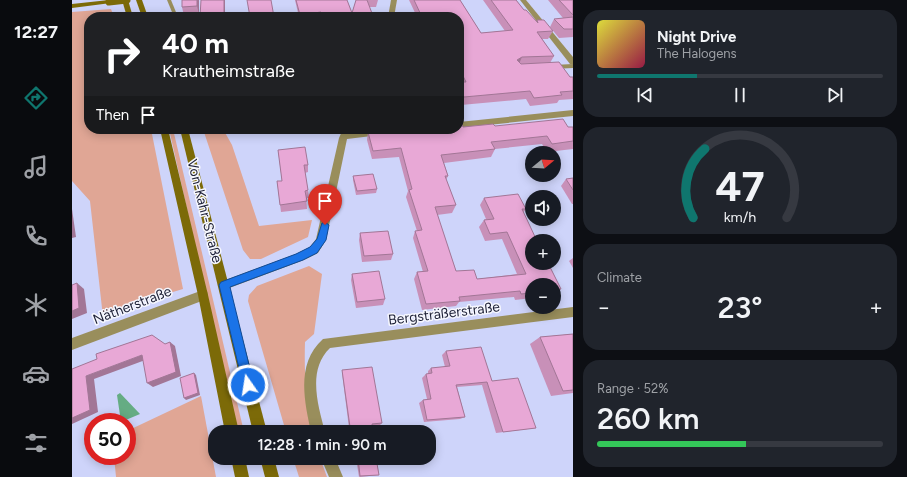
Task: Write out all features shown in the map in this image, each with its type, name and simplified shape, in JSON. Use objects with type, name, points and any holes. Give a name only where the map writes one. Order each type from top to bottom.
[{"type":"main road","points":[[72,6],[126,0],[129,12]]},
{"type":"main road","points":[[139,0],[143,12]]},
{"type":"main road","name":"Von-Kahr-Straße","points":[[165,134],[203,295],[231,425]]},
{"type":"main road","name":"Von-Kahr-Straße","points":[[185,134],[258,425]]},
{"type":"main road","points":[[239,465],[242,477]]},
{"type":"main road","points":[[269,465],[272,477]]},
{"type":"street","points":[[392,12],[394,0]]},
{"type":"street","points":[[523,0],[573,62]]},
{"type":"street","points":[[464,124],[573,113]]},
{"type":"street","points":[[224,285],[300,257],[314,250],[321,240],[346,134]]},
{"type":"street","name":"Nätherstraße","points":[[72,344],[203,295]]},
{"type":"street","name":"Bergsträßerstraße","points":[[316,425],[313,412],[311,373],[314,358],[319,348],[335,340],[573,312]]},
{"type":"street","points":[[331,465],[336,477]]},
{"type":"lane","points":[[169,0],[174,12]]},
{"type":"lane","points":[[550,67],[573,66]]},
{"type":"shaded area","points":[[111,9],[112,12],[84,12],[84,134],[152,134],[183,289],[139,302],[103,317],[90,201],[72,181],[72,12]]},
{"type":"shaded area","points":[[170,134],[174,134],[242,425],[235,425]]},
{"type":"shaded area","points":[[205,134],[226,134],[232,145],[259,226],[312,220],[308,237],[261,259],[250,259],[243,250]]},
{"type":"shaded area","points":[[309,266],[322,274],[314,334],[305,342],[306,387],[311,425],[284,425],[248,301],[249,295],[257,286]]},
{"type":"shaded area","points":[[120,393],[140,414],[136,416],[136,413],[120,413],[117,395]]},
{"type":"shaded area","points":[[201,396],[208,434],[208,465],[214,465],[216,477],[116,477],[115,465],[136,465],[136,427]]},
{"type":"shaded area","points":[[295,465],[323,465],[327,477],[299,477]]},
{"type":"building","points":[[182,0],[197,0],[197,6],[182,7]]},
{"type":"building","points":[[201,0],[224,0],[224,12],[200,12]]},
{"type":"building","points":[[247,0],[271,0],[273,12],[249,12]]},
{"type":"building","points":[[296,0],[347,0],[352,12],[321,12],[299,12]]},
{"type":"building","points":[[356,0],[367,0],[372,12],[352,12]]},
{"type":"building","points":[[414,0],[460,0],[481,33],[513,30],[491,0],[516,0],[538,23],[537,20],[544,20],[553,31],[537,32],[554,56],[522,57],[517,60],[521,64],[559,62],[570,77],[573,77],[573,91],[560,92],[562,95],[534,98],[530,91],[464,97],[464,82],[466,82],[464,78],[464,12],[420,12]]},
{"type":"building","points":[[559,0],[573,0],[573,15]]},
{"type":"building","points":[[573,17],[573,29],[564,29],[554,19]]},
{"type":"building","points":[[563,119],[568,127],[573,127],[573,141],[552,144],[547,136],[491,142],[495,149],[441,155],[448,176],[445,176],[456,205],[435,207],[456,271],[474,270],[477,279],[526,274],[507,232],[490,234],[484,220],[494,219],[484,198],[518,194],[525,207],[525,209],[522,209],[525,215],[525,226],[530,226],[534,234],[525,234],[525,270],[552,270],[556,278],[525,278],[525,294],[521,294],[520,291],[459,297],[460,301],[426,304],[417,272],[428,271],[415,231],[422,230],[409,190],[412,189],[401,148],[373,151],[369,134],[464,134],[464,127],[493,124],[495,126]]},
{"type":"building","points":[[305,147],[308,165],[304,165],[308,190],[305,191],[307,201],[280,205],[277,181],[282,181],[278,150]]},
{"type":"building","points":[[373,174],[377,189],[357,191],[353,176]]},
{"type":"building","points":[[573,178],[573,190],[566,179]]},
{"type":"building","points":[[388,231],[393,254],[364,256],[360,233]]},
{"type":"building","points":[[379,271],[385,299],[357,302],[352,274]]},
{"type":"building","points":[[77,283],[79,308],[72,311],[72,285]]},
{"type":"building","points":[[573,334],[573,390],[563,391],[540,337]]},
{"type":"building","points":[[152,335],[165,344],[170,342],[176,372],[147,383],[142,355],[86,376],[90,410],[72,418],[72,369],[97,359],[96,354]]},
{"type":"building","points":[[481,347],[492,381],[518,378],[536,428],[503,432],[487,382],[456,385],[465,417],[427,420],[423,400],[431,399],[426,374],[432,373],[431,368],[450,366],[446,351]]},
{"type":"building","points":[[372,367],[382,423],[372,425],[350,425],[342,370]]},
{"type":"building","points":[[194,373],[198,393],[184,398],[180,378]]},
{"type":"building","points":[[359,465],[377,465],[379,475],[360,476]]},
{"type":"route","points":[[248,385],[224,285],[300,257],[314,250],[321,240],[325,225]]}]
